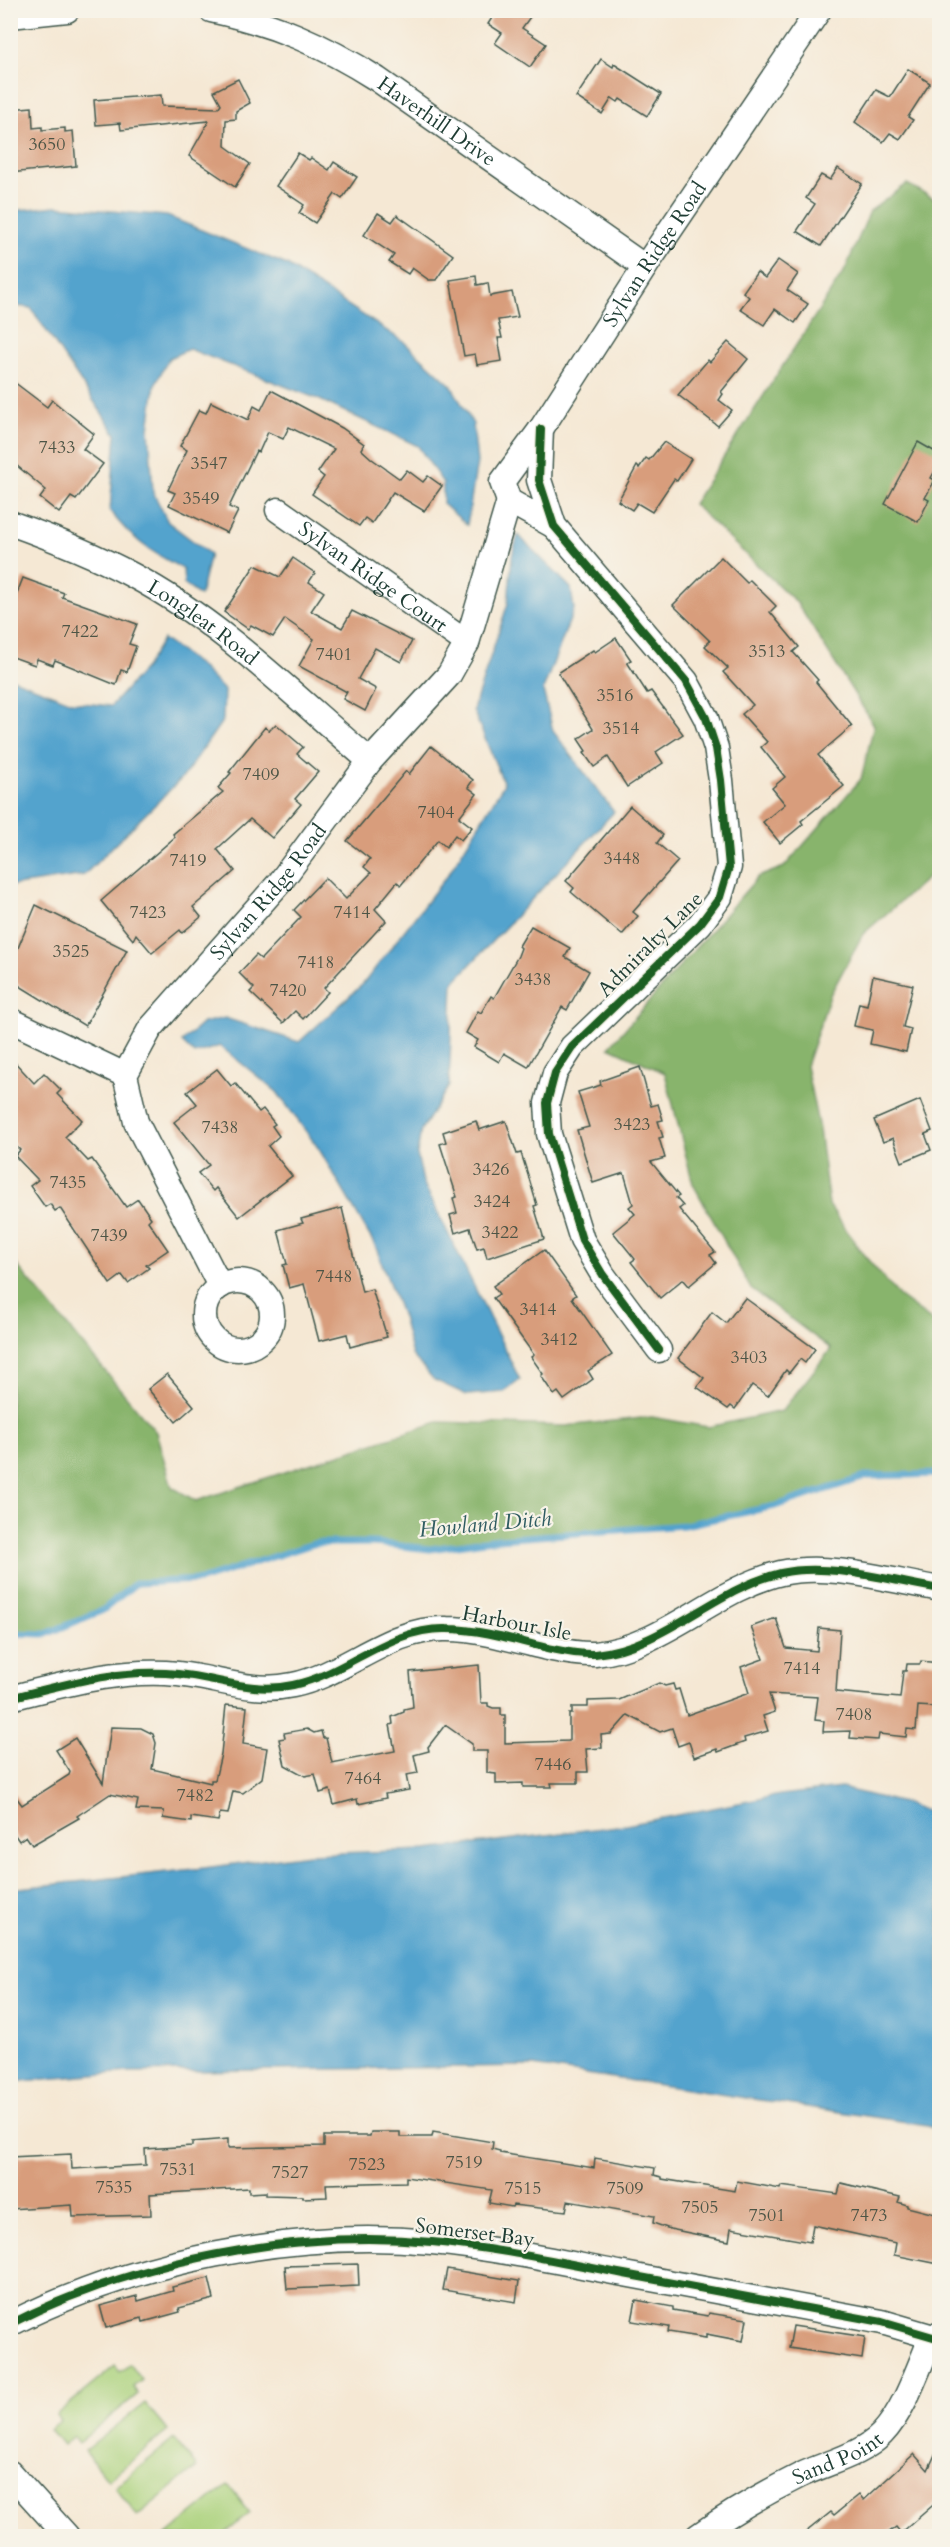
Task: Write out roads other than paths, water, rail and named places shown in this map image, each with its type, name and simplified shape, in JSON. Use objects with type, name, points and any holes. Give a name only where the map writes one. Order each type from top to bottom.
[{"type":"street","points":[[10,16],[67,10]]},
{"type":"street","name":"Haverhill Drive","points":[[211,10],[273,18],[377,79],[645,267]]},
{"type":"street","name":"Sylvan Ridge Road","points":[[125,1075],[150,1029],[281,880],[370,761],[441,685],[459,659],[467,643],[509,501],[502,482],[541,429],[645,267],[819,10]]},
{"type":"street","name":"Admiralty Lane","points":[[541,429],[538,480],[554,526],[686,681],[706,718],[716,748],[722,780],[729,867],[720,897],[700,924],[572,1047],[555,1073],[547,1103],[549,1134],[582,1240],[603,1275],[659,1350]]},
{"type":"street","points":[[509,501],[554,526]]},
{"type":"street","name":"Sylvan Ridge Court","points":[[278,510],[467,643]]},
{"type":"street","name":"Longleat Road","points":[[10,523],[97,557],[134,576],[186,608],[235,645],[370,761]]},
{"type":"street","points":[[10,1020],[125,1075],[136,1122],[220,1286]]},
{"type":"street","name":"Harbour Isle","points":[[10,1698],[99,1676],[140,1672],[180,1674],[246,1687],[276,1688],[315,1678],[398,1637],[417,1631],[446,1628],[466,1630],[573,1653],[613,1652],[641,1643],[751,1583],[780,1573],[802,1569],[835,1570],[939,1589]]},
{"type":"street","name":"Somerset Bay","points":[[10,2324],[48,2305],[78,2294],[194,2260],[286,2244],[379,2241],[432,2242],[504,2251],[882,2322],[936,2337]]},
{"type":"street","name":"Sand Point","points":[[698,2536],[756,2499],[818,2467],[863,2449],[880,2436],[898,2411],[936,2337]]},
{"type":"street","points":[[10,2473],[67,2536]]},
{"type":"water","points":[[56,206],[167,216],[287,265],[404,342],[451,385],[473,424],[477,462],[467,525],[443,504],[443,483],[418,446],[318,399],[189,349],[169,358],[155,385],[149,429],[153,492],[168,522],[210,554],[200,596],[184,584],[183,569],[143,544],[126,530],[110,511],[116,434],[31,308],[11,305],[11,211]]},
{"type":"water","points":[[518,535],[571,588],[574,609],[543,690],[553,731],[614,812],[453,983],[449,1086],[421,1130],[417,1154],[423,1182],[520,1380],[504,1392],[467,1395],[434,1380],[412,1355],[402,1317],[375,1245],[319,1149],[277,1092],[220,1046],[194,1054],[182,1042],[203,1023],[225,1018],[299,1042],[363,984],[449,873],[504,784],[473,710],[508,603],[512,556]]},
{"type":"water","points":[[163,639],[199,665],[224,690],[223,720],[184,776],[84,875],[11,886],[11,678],[72,702],[111,706],[146,667]]},
{"type":"water","points":[[841,1788],[907,1804],[939,1815],[939,2131],[927,2125],[533,2066],[128,2072],[11,2082],[11,1889],[309,1854],[426,1850],[626,1825],[780,1795]]},
{"type":"waterway","name":"Howland Ditch","points":[[10,1633],[46,1634],[103,1610],[136,1583],[200,1580],[316,1543],[374,1543],[430,1549],[498,1539],[684,1525],[775,1506],[868,1476],[940,1474]]}]
